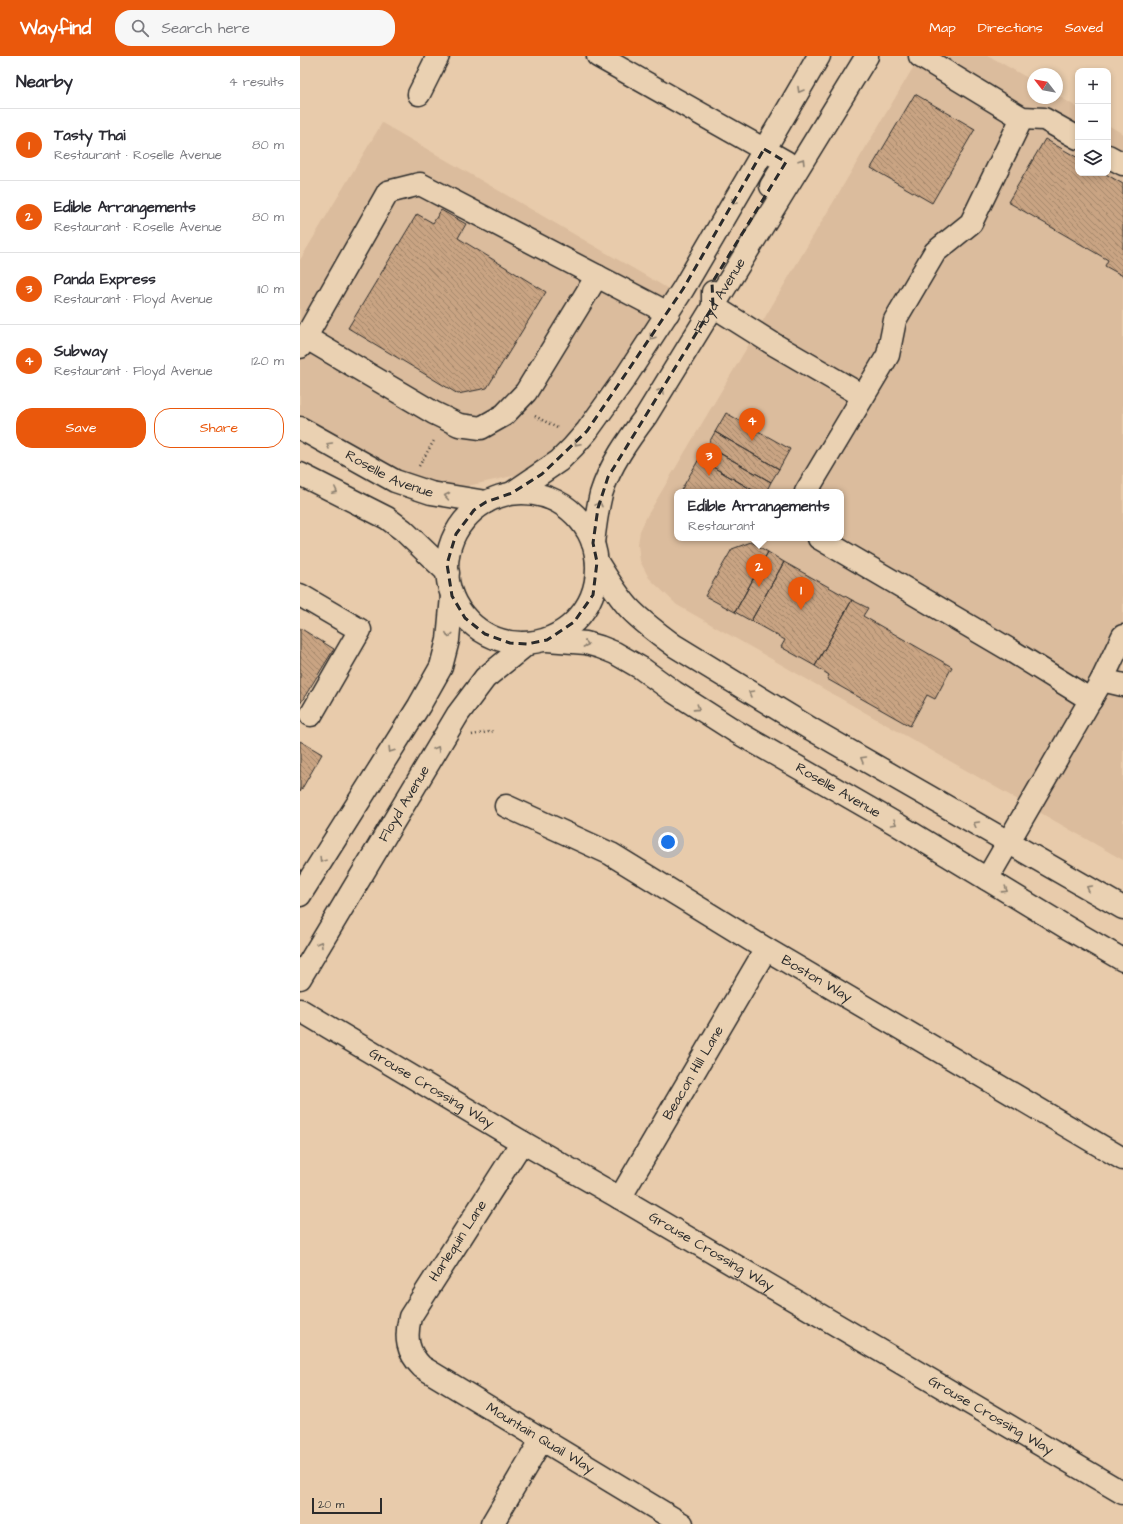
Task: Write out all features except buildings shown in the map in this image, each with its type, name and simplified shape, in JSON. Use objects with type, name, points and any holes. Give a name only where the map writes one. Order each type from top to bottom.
[{"type":"street","points":[[418,94],[438,56]]},
{"type":"street","points":[[598,56],[786,162],[712,283],[714,306],[775,346],[863,396]]},
{"type":"street","points":[[300,895],[420,704],[441,667],[448,640],[452,596],[448,580],[447,564],[450,549],[456,534],[474,510],[486,502],[512,493],[559,461],[587,431],[625,378],[668,312],[820,56]]},
{"type":"street","name":"Floyd Avenue","points":[[300,978],[458,714],[485,678],[537,642],[562,632],[585,610],[593,595],[597,579],[595,553],[598,508],[608,477],[625,445],[646,416],[867,56]]},
{"type":"street","points":[[920,56],[1022,118],[1044,119],[1075,136]]},
{"type":"street","points":[[808,489],[888,355],[895,320],[935,252],[971,223],[1022,118]]},
{"type":"street","points":[[1111,158],[1123,164]]},
{"type":"street","points":[[597,276],[526,392],[504,415],[481,428],[459,425],[434,413],[303,342],[388,192],[420,184],[668,312]]},
{"type":"street","name":"Roselle Avenue","points":[[300,428],[394,481],[431,493],[486,502]]},
{"type":"street","points":[[300,474],[387,518],[403,530],[448,573]]},
{"type":"street","points":[[512,493],[546,496],[566,507],[582,523],[595,553],[620,597],[631,610],[676,646],[811,729],[1123,908]]},
{"type":"street","points":[[823,541],[1010,650],[1091,700]]},
{"type":"street","points":[[300,595],[360,630],[311,715]]},
{"type":"street","name":"Roselle Avenue","points":[[452,596],[465,618],[485,634],[497,640],[510,643],[586,643],[615,653],[641,668],[680,696],[735,731],[898,825],[1123,960]]},
{"type":"street","points":[[987,879],[1091,700],[1123,636]]},
{"type":"street","points":[[1102,680],[1123,685]]},
{"type":"street","name":"Boston Way","points":[[506,806],[611,854],[766,949],[1123,1159]]},
{"type":"street","name":"Beacon Hill Lane","points":[[620,1198],[766,949]]},
{"type":"street","name":"Grouse Crossing Way","points":[[300,1010],[522,1142],[1123,1493]]},
{"type":"street","name":"Harlequin Lane","points":[[408,1344],[406,1330],[410,1317],[522,1142]]},
{"type":"street","name":"Mountain Quail Way","points":[[408,1344],[415,1360],[422,1367],[682,1524]]},
{"type":"street","points":[[492,1524],[542,1439]]},
{"type":"path","points":[[533,414],[559,429]]},
{"type":"path","points":[[419,466],[438,434]]},
{"type":"highlighted area","points":[[764,149],[786,162],[712,283],[713,306],[608,477],[598,508],[593,543],[597,562],[593,595],[574,622],[547,640],[527,644],[510,643],[485,634],[465,618],[452,596],[447,564],[456,534],[474,510],[486,502],[512,493],[542,474],[587,431],[683,289]]},
{"type":"shaded area","points":[[920,56],[989,56],[1027,78],[1027,104],[1063,104],[1063,99],[1075,106],[1075,176],[1111,176],[1111,127],[1123,134],[1123,860],[677,605],[649,578],[640,561],[638,544],[640,531],[647,516]]},
{"type":"shaded area","points":[[382,123],[672,291],[582,422],[531,472],[454,489],[394,473],[300,421],[300,260]]},
{"type":"place","name":"Subway","points":[[752,441]]},
{"type":"place","name":"Panda Express","points":[[709,476]]},
{"type":"place","name":"Edible Arrangements","points":[[759,587]]},
{"type":"place","name":"Tasty Thai","points":[[801,610]]}]
